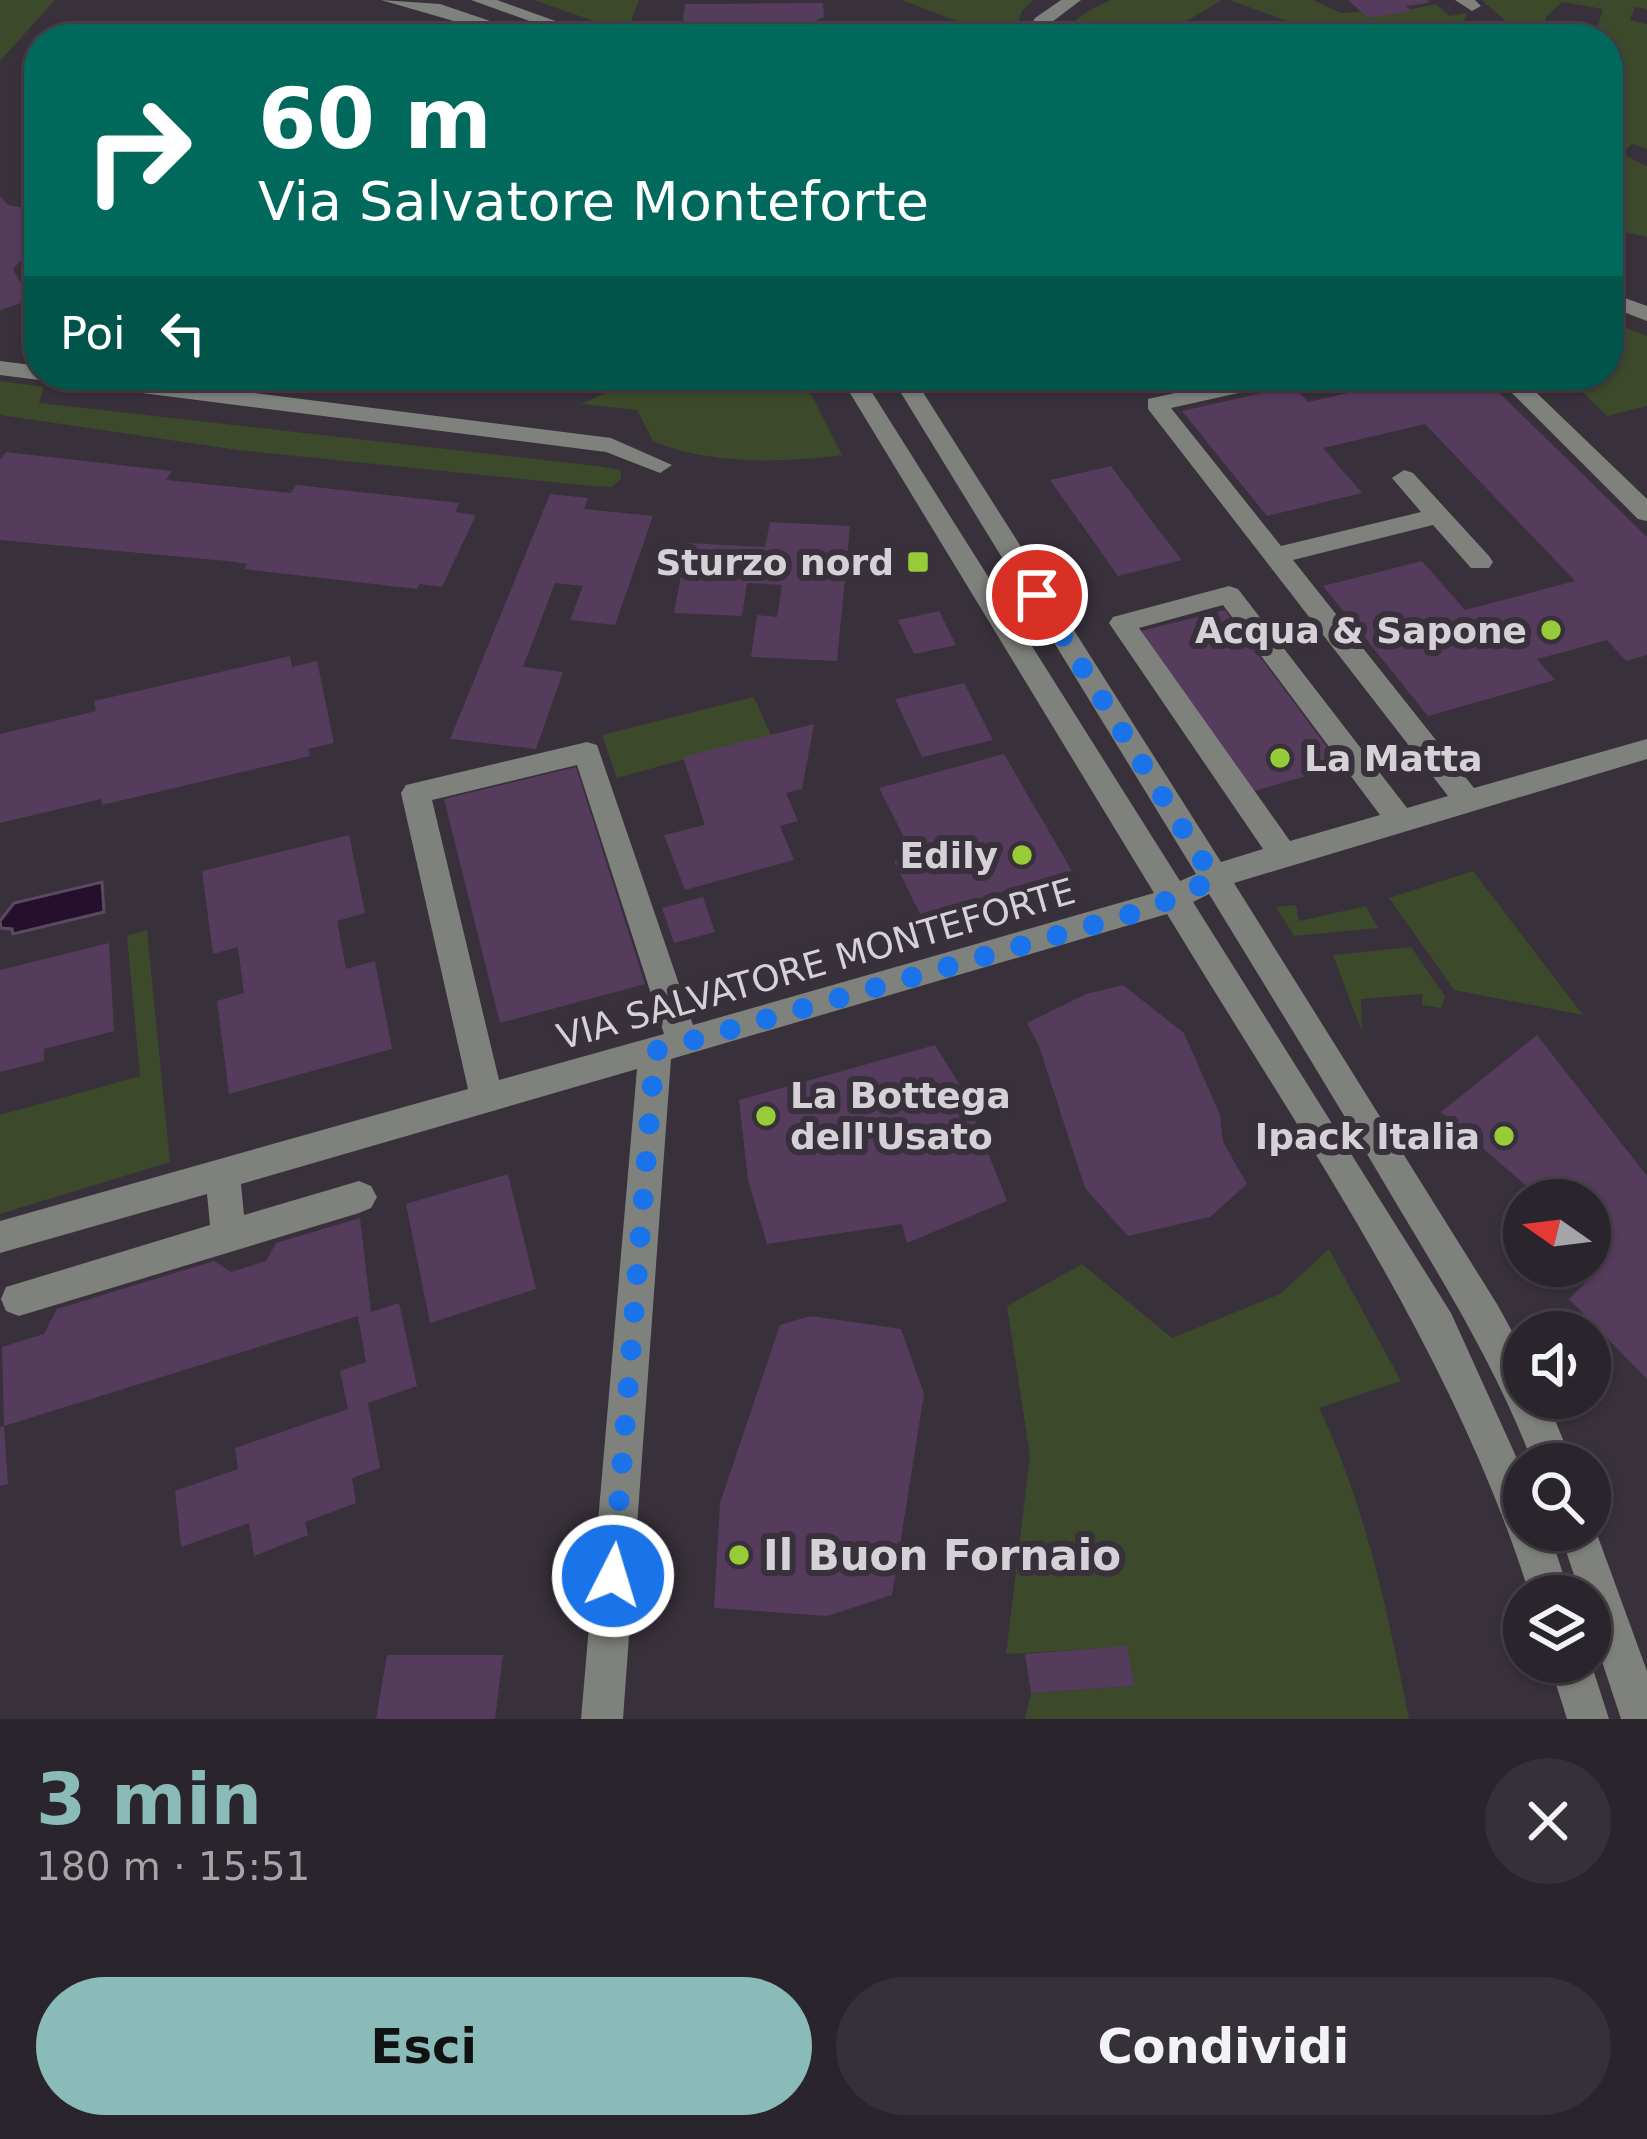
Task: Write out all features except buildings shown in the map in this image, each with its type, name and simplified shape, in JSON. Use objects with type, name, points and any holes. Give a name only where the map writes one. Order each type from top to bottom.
[{"type":"street","points":[[390,0],[487,24]]},
{"type":"street","points":[[481,0],[552,24]]},
{"type":"street","points":[[1040,24],[1072,0]]},
{"type":"street","points":[[174,390],[611,445],[660,465]]},
{"type":"street","points":[[859,390],[1438,1326],[1503,1472]]},
{"type":"street","points":[[910,390],[1347,1089],[1503,1357]]},
{"type":"street","points":[[1220,390],[1156,404],[1468,801]]},
{"type":"street","points":[[1520,390],[1647,513]]},
{"type":"street","points":[[1404,478],[1480,562]]},
{"type":"street","points":[[1275,556],[1438,516]]},
{"type":"street","points":[[1282,855],[1122,622],[1229,595],[1401,821]]},
{"type":"street","name":"VIA SALVATORE MONTEFORTE","points":[[0,1237],[669,1047],[1171,898],[1282,855],[1647,749]]},
{"type":"street","points":[[487,1098],[416,793],[587,752],[669,1047],[602,1719]]},
{"type":"street","points":[[222,1174],[229,1236]]},
{"type":"street","points":[[20,1299],[359,1197]]},
{"type":"street","points":[[1586,1551],[1642,1719]]},
{"type":"street","points":[[1577,1683],[1588,1719]]},
{"type":"green space","points":[[0,0],[55,0],[33,24],[24,24],[24,34],[0,61]]},
{"type":"green space","points":[[534,0],[639,0],[630,24],[602,24]]},
{"type":"green space","points":[[902,0],[1033,0],[1018,24],[964,24]]},
{"type":"green space","points":[[1111,0],[1222,0],[1181,24],[1073,24]]},
{"type":"green space","points":[[1229,0],[1313,0],[1341,13],[1362,12],[1368,18],[1436,4],[1449,16],[1467,13],[1464,21],[1455,24],[1295,24]]},
{"type":"green space","points":[[1481,0],[1647,0],[1647,9],[1635,7],[1630,20],[1647,24],[1647,149],[1632,144],[1623,152],[1623,24],[1598,24],[1603,9],[1562,2],[1546,17],[1546,24],[1504,24]]},
{"type":"green space","points":[[1623,155],[1647,166],[1647,237],[1623,234]]},
{"type":"green space","points":[[1623,326],[1647,336],[1647,406],[1607,416],[1581,390],[1623,390]]},
{"type":"green space","points":[[0,381],[24,384],[24,390],[43,390],[39,403],[597,466],[621,470],[621,479],[612,487],[592,486],[238,450],[0,415]]},
{"type":"green space","points":[[612,390],[809,390],[842,455],[771,460],[697,454],[653,441],[637,410],[581,404]]},
{"type":"green space","points":[[754,697],[771,735],[617,778],[602,735]]},
{"type":"green space","points":[[1473,871],[1583,1015],[1454,990],[1389,898]]},
{"type":"green space","points":[[1296,905],[1299,921],[1366,906],[1378,928],[1294,936],[1276,907]]},
{"type":"green space","points":[[147,930],[170,1162],[0,1214],[0,1115],[140,1076],[127,936]]},
{"type":"green space","points":[[1411,947],[1445,996],[1441,1008],[1422,1005],[1423,994],[1361,999],[1362,1032],[1333,955]]},
{"type":"green space","points":[[1329,1249],[1401,1381],[1319,1408],[1363,1522],[1409,1719],[1025,1719],[1031,1693],[1134,1686],[1127,1647],[1006,1654],[1030,1456],[1007,1306],[1082,1264],[1172,1338],[1280,1294]]},
{"type":"shaded area","points":[[102,882],[104,912],[13,934],[12,929],[1,928],[0,921],[14,903]]},
{"type":"place","name":"Sturzo nord","points":[[918,562]]},
{"type":"place","name":"Acqua & Sapone","points":[[1551,630]]},
{"type":"place","name":"La Matta","points":[[1280,758]]},
{"type":"place","name":"Edily","points":[[1022,855]]},
{"type":"place","name":"La Bottega dell'Usato","points":[[766,1116]]},
{"type":"place","name":"Ipack Italia","points":[[1504,1136]]},
{"type":"place","name":"Il Buon Fornaio","points":[[739,1555]]},
{"type":"route","points":[[613,1576],[655,1051],[1149,909],[1214,879],[1037,595]]}]
